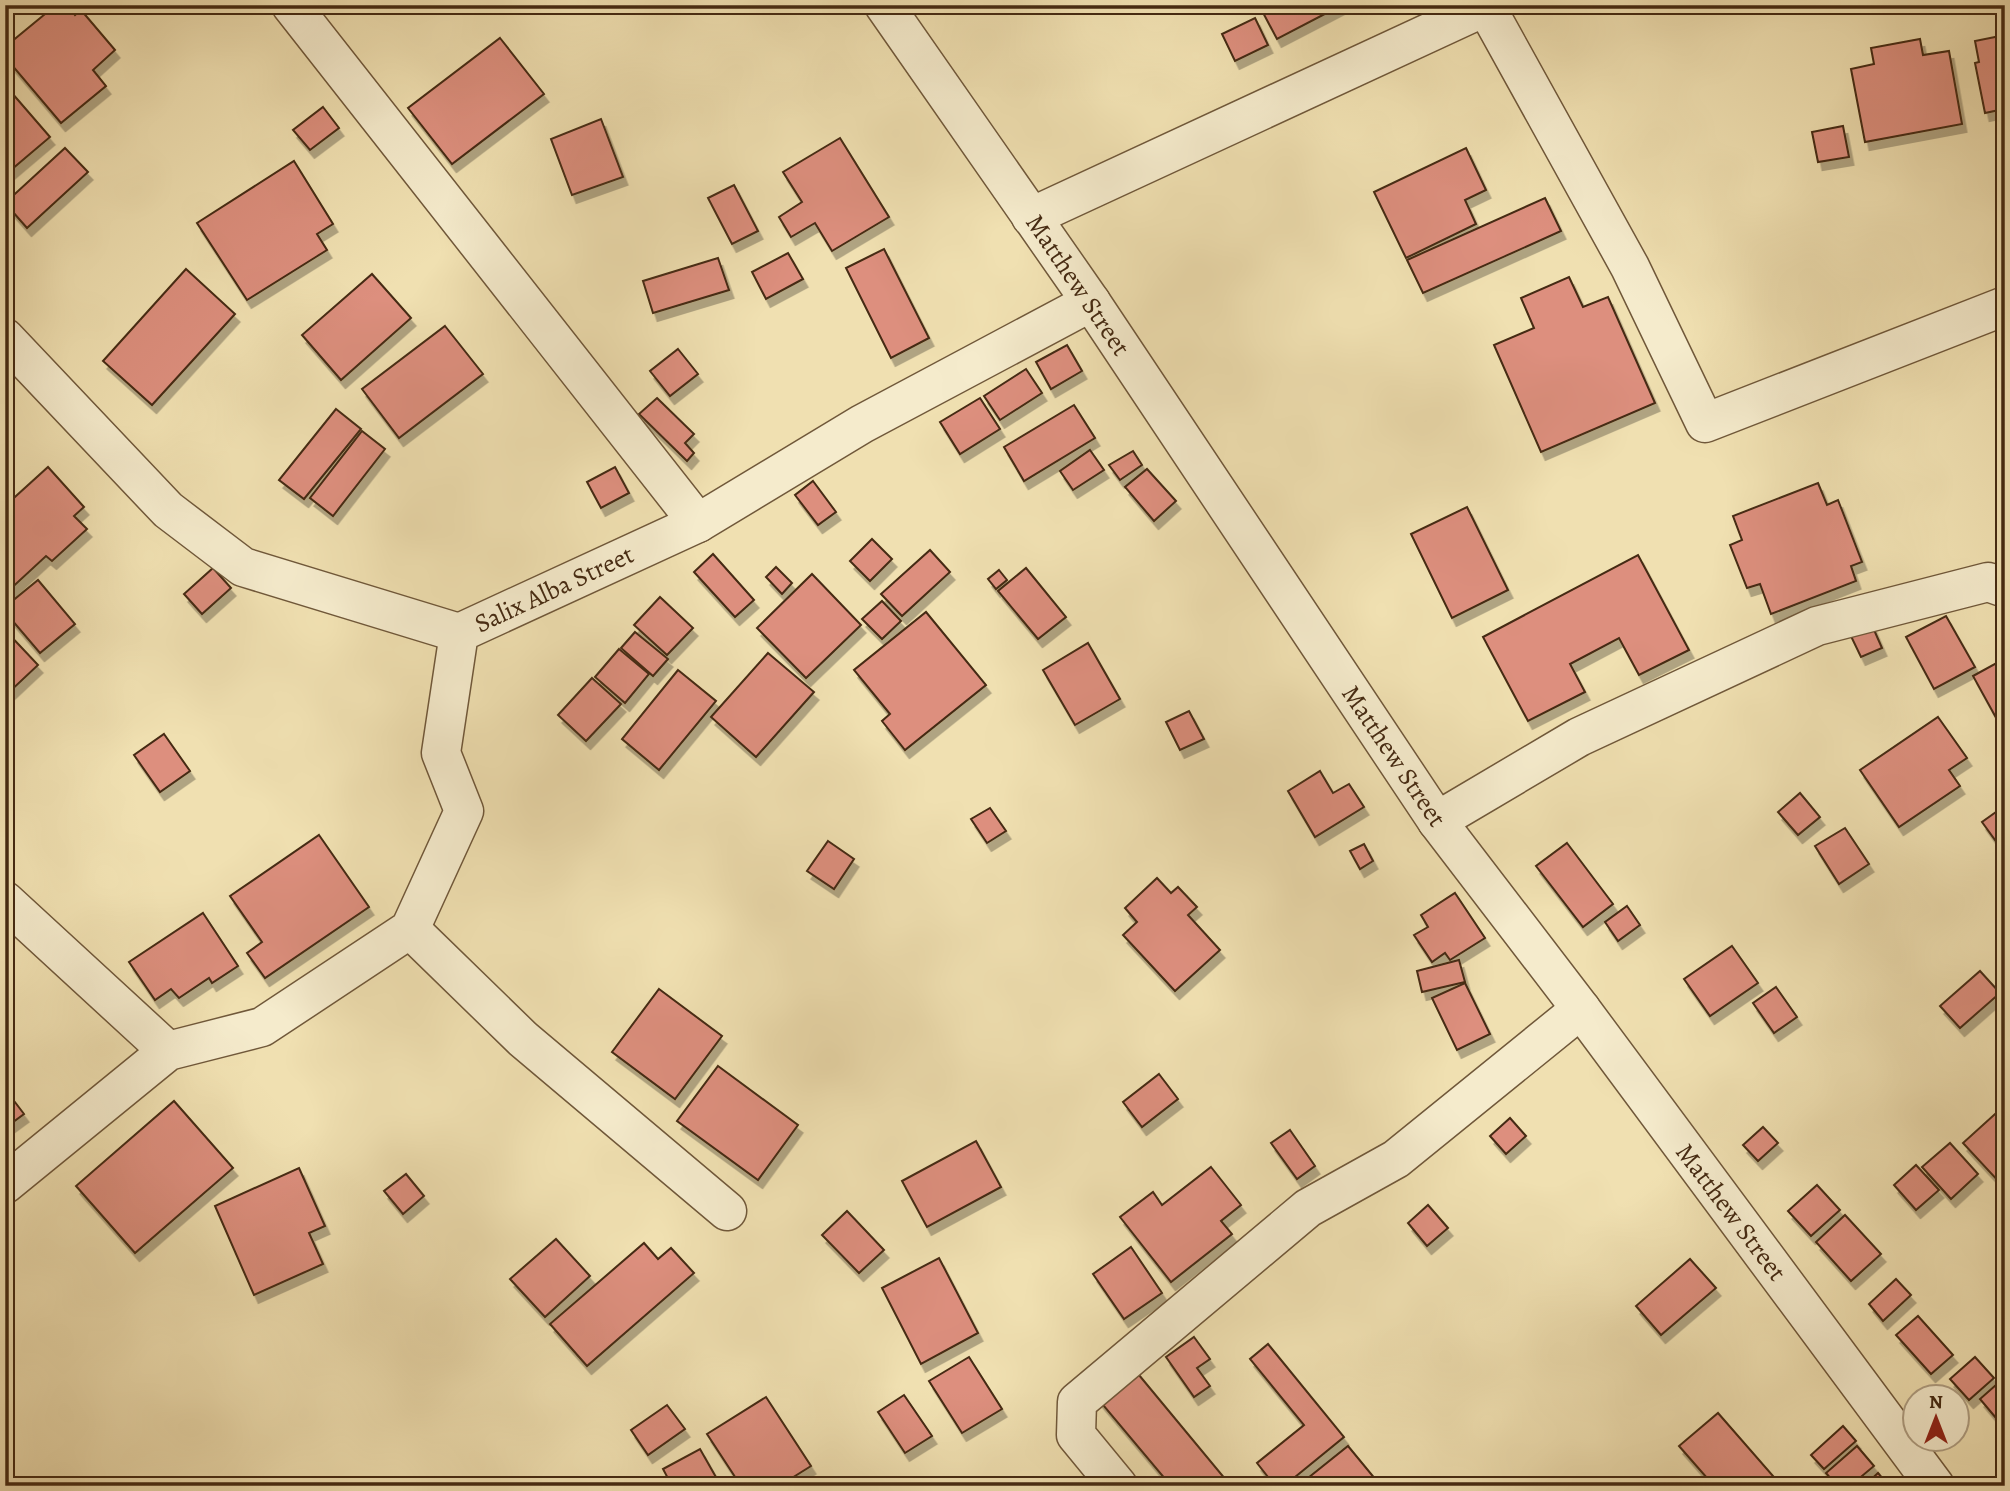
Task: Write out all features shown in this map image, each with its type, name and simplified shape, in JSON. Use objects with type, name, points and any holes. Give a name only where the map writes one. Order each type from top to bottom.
[{"type":"street","points":[[291,5],[698,523]]},
{"type":"street","name":"Matthew Street","points":[[884,5],[1091,302],[1437,821],[1581,1009],[1935,1486]]},
{"type":"street","points":[[1031,217],[1486,6],[1630,267],[1705,423],[2005,306]]},
{"type":"street","name":"Salix Alba Street","points":[[410,929],[464,811],[441,753],[459,633],[698,523],[862,424],[1091,302]]},
{"type":"street","points":[[5,338],[168,510],[243,566],[459,633]]},
{"type":"street","points":[[1437,821],[1579,737],[1817,626],[1988,582],[2005,588]]},
{"type":"street","points":[[5,901],[168,1051]]},
{"type":"street","points":[[5,1184],[168,1051],[262,1027],[410,929],[523,1039],[727,1211]]},
{"type":"street","points":[[1118,1486],[1076,1435],[1077,1402],[1308,1208],[1396,1159],[1581,1009]]},
{"type":"building","points":[[56,5],[67,5],[75,15],[81,10],[115,50],[93,70],[106,86],[61,123],[5,57],[5,47]]},
{"type":"building","points":[[1259,5],[1342,5],[1277,39]]},
{"type":"building","points":[[1255,18],[1268,45],[1235,61],[1222,34]]},
{"type":"building","points":[[2005,35],[2005,112],[2004,109],[1985,113],[1975,63],[1979,62],[1975,41]]},
{"type":"building","points":[[500,38],[544,94],[452,164],[408,108]]},
{"type":"building","points":[[1920,39],[1923,55],[1949,51],[1962,124],[1865,142],[1851,69],[1874,64],[1871,48]]},
{"type":"building","points":[[5,85],[50,137],[5,175]]},
{"type":"building","points":[[323,107],[339,128],[310,150],[293,130]]},
{"type":"building","points":[[601,119],[623,177],[572,195],[551,139]]},
{"type":"building","points":[[1843,126],[1849,157],[1818,162],[1812,132]]},
{"type":"building","points":[[840,138],[889,217],[832,251],[815,223],[791,237],[779,217],[802,202],[783,172]]},
{"type":"building","points":[[65,148],[88,172],[27,228],[5,203]]},
{"type":"building","points":[[1466,148],[1486,190],[1465,200],[1476,224],[1406,258],[1374,192]]},
{"type":"building","points":[[294,161],[333,224],[317,234],[327,250],[247,300],[197,223]]},
{"type":"building","points":[[734,185],[758,231],[732,244],[708,198]]},
{"type":"building","points":[[1545,198],[1561,231],[1423,293],[1407,260]]},
{"type":"building","points":[[884,249],[929,338],[891,358],[846,268]]},
{"type":"building","points":[[788,253],[803,279],[766,299],[752,272]]},
{"type":"building","points":[[718,258],[729,290],[653,313],[643,281]]},
{"type":"building","points":[[186,269],[235,314],[152,405],[103,361]]},
{"type":"building","points":[[372,274],[411,318],[341,380],[302,335]]},
{"type":"building","points":[[1569,277],[1583,307],[1608,297],[1655,403],[1541,452],[1494,345],[1534,328],[1521,298]]},
{"type":"building","points":[[445,326],[483,374],[399,438],[362,389]]},
{"type":"building","points":[[1067,345],[1082,371],[1051,389],[1036,362]]},
{"type":"building","points":[[678,349],[698,374],[670,396],[650,371]]},
{"type":"building","points":[[1026,369],[1042,393],[1000,420],[984,396]]},
{"type":"building","points":[[657,398],[694,434],[685,443],[694,453],[687,461],[639,414]]},
{"type":"building","points":[[980,398],[1000,429],[960,454],[940,422]]},
{"type":"building","points":[[1074,405],[1095,438],[1024,481],[1004,447]]},
{"type":"building","points":[[336,409],[361,429],[304,499],[279,480]]},
{"type":"building","points":[[362,431],[385,449],[333,516],[310,498]]},
{"type":"building","points":[[1090,450],[1104,470],[1073,490],[1060,471]]},
{"type":"building","points":[[1133,451],[1142,465],[1120,480],[1109,465]]},
{"type":"building","points":[[48,467],[84,507],[74,516],[87,529],[52,561],[46,556],[5,594],[5,506]]},
{"type":"building","points":[[615,467],[629,493],[601,508],[587,482]]},
{"type":"building","points":[[1147,469],[1176,501],[1154,521],[1125,487]]},
{"type":"building","points":[[813,481],[836,512],[818,525],[795,495]]},
{"type":"building","points":[[1818,483],[1827,505],[1838,500],[1862,562],[1851,566],[1856,581],[1771,614],[1760,584],[1747,588],[1730,545],[1742,540],[1733,516]]},
{"type":"building","points":[[1467,507],[1508,590],[1452,618],[1411,534]]},
{"type":"building","points":[[872,539],[892,559],[870,581],[850,561]]},
{"type":"building","points":[[930,550],[950,572],[902,616],[881,594]]},
{"type":"building","points":[[713,554],[754,600],[735,617],[694,572]]},
{"type":"building","points":[[1638,555],[1689,650],[1639,675],[1619,638],[1570,664],[1585,692],[1528,721],[1483,637]]},
{"type":"building","points":[[776,567],[792,583],[782,594],[766,577]]},
{"type":"building","points":[[213,568],[231,588],[202,614],[184,594]]},
{"type":"building","points":[[1026,568],[1066,617],[1038,639],[998,591]]},
{"type":"building","points":[[999,570],[1007,580],[996,589],[988,579]]},
{"type":"building","points":[[812,574],[861,625],[806,678],[757,628]]},
{"type":"building","points":[[38,580],[75,624],[40,653],[5,612],[5,607]]},
{"type":"building","points":[[660,597],[693,628],[667,655],[634,625]]},
{"type":"building","points":[[882,601],[901,621],[882,639],[862,619]]},
{"type":"building","points":[[926,612],[986,685],[905,750],[882,721],[890,714],[854,670]]},
{"type":"building","points":[[1946,616],[1975,667],[1934,689],[1906,637]]},
{"type":"building","points":[[1871,623],[1882,648],[1861,657],[1849,632]]},
{"type":"building","points":[[5,630],[38,665],[5,696]]},
{"type":"building","points":[[635,632],[668,659],[653,676],[621,648]]},
{"type":"building","points":[[1088,643],[1120,699],[1075,725],[1043,670]]},
{"type":"building","points":[[619,649],[649,674],[625,703],[595,677]]},
{"type":"building","points":[[768,653],[814,692],[756,757],[711,717]]},
{"type":"building","points":[[2002,660],[2005,664],[2005,734],[1973,676]]},
{"type":"building","points":[[678,670],[716,701],[659,770],[622,739]]},
{"type":"building","points":[[592,678],[621,704],[586,741],[558,715]]},
{"type":"building","points":[[1189,711],[1204,739],[1180,750],[1166,722]]},
{"type":"building","points":[[1938,717],[1967,758],[1949,770],[1960,786],[1899,827],[1860,770]]},
{"type":"building","points":[[164,734],[190,771],[160,792],[134,755]]},
{"type":"building","points":[[1320,771],[1333,793],[1349,784],[1364,807],[1315,837],[1288,791]]},
{"type":"building","points":[[1800,793],[1820,817],[1798,835],[1778,812]]},
{"type":"building","points":[[2003,807],[2005,809],[2003,851],[1982,822]]},
{"type":"building","points":[[990,808],[1006,831],[987,843],[971,819]]},
{"type":"building","points":[[1845,828],[1869,864],[1839,884],[1815,846]]},
{"type":"building","points":[[319,835],[369,907],[265,978],[247,953],[262,942],[230,896]]},
{"type":"building","points":[[828,841],[854,859],[834,889],[807,871]]},
{"type":"building","points":[[1567,843],[1613,904],[1583,927],[1536,866]]},
{"type":"building","points":[[1364,844],[1373,861],[1360,869],[1350,851]]},
{"type":"building","points":[[1157,878],[1171,893],[1178,887],[1197,907],[1188,915],[1220,950],[1175,991],[1123,935],[1137,922],[1125,908]]},
{"type":"building","points":[[1455,893],[1485,938],[1450,960],[1445,953],[1432,962],[1414,935],[1428,927],[1421,915]]},
{"type":"building","points":[[1627,906],[1640,925],[1618,941],[1605,922]]},
{"type":"building","points":[[203,913],[238,966],[212,983],[209,978],[179,998],[171,989],[155,1000],[129,962]]},
{"type":"building","points":[[1732,946],[1758,983],[1710,1016],[1684,979]]},
{"type":"building","points":[[1459,960],[1465,982],[1422,992],[1417,971]]},
{"type":"building","points":[[1980,971],[2000,993],[1960,1028],[1940,1006]]},
{"type":"building","points":[[1465,983],[1490,1034],[1457,1050],[1432,998]]},
{"type":"building","points":[[1776,987],[1797,1017],[1774,1033],[1753,1003]]},
{"type":"building","points":[[659,989],[722,1036],[675,1099],[612,1052]]},
{"type":"building","points":[[718,1066],[798,1125],[758,1180],[677,1121]]},
{"type":"building","points":[[1159,1074],[1178,1099],[1142,1127],[1123,1102]]},
{"type":"building","points":[[5,1089],[24,1114],[5,1128]]},
{"type":"building","points":[[174,1101],[233,1168],[135,1253],[76,1186]]},
{"type":"building","points":[[2005,1105],[2005,1179],[2000,1183],[1963,1143]]},
{"type":"building","points":[[1510,1118],[1526,1136],[1506,1154],[1490,1136]]},
{"type":"building","points":[[1763,1127],[1778,1143],[1758,1161],[1743,1145]]},
{"type":"building","points":[[1290,1130],[1315,1166],[1297,1179],[1271,1143]]},
{"type":"building","points":[[976,1141],[1001,1187],[927,1227],[902,1181]]},
{"type":"building","points":[[1950,1143],[1978,1174],[1951,1199],[1922,1167]]},
{"type":"building","points":[[1916,1165],[1939,1190],[1916,1210],[1894,1185]]},
{"type":"building","points":[[1211,1167],[1241,1205],[1221,1221],[1232,1234],[1171,1282],[1120,1217],[1153,1192],[1162,1205]]},
{"type":"building","points":[[299,1168],[325,1226],[309,1233],[323,1264],[254,1295],[215,1206]]},
{"type":"building","points":[[406,1174],[424,1196],[403,1214],[384,1191]]},
{"type":"building","points":[[1817,1185],[1840,1210],[1811,1236],[1788,1211]]},
{"type":"building","points":[[1428,1205],[1448,1228],[1427,1246],[1408,1223]]},
{"type":"building","points":[[847,1211],[884,1250],[859,1273],[822,1235]]},
{"type":"building","points":[[1845,1215],[1881,1254],[1851,1281],[1816,1242]]},
{"type":"building","points":[[556,1239],[590,1276],[545,1317],[510,1279]]},
{"type":"building","points":[[644,1243],[658,1259],[671,1248],[694,1273],[587,1366],[550,1324]]},
{"type":"building","points":[[1131,1247],[1162,1293],[1124,1319],[1093,1274]]},
{"type":"building","points":[[939,1258],[978,1333],[921,1364],[882,1288]]},
{"type":"building","points":[[1690,1259],[1716,1288],[1661,1335],[1636,1306]]},
{"type":"building","points":[[1896,1279],[1911,1295],[1883,1321],[1869,1304]]},
{"type":"building","points":[[1918,1316],[1953,1355],[1931,1374],[1896,1335]]},
{"type":"building","points":[[1194,1337],[1210,1359],[1197,1368],[1210,1386],[1194,1397],[1166,1357]]},
{"type":"building","points":[[1268,1344],[1344,1437],[1284,1486],[1275,1486],[1257,1463],[1304,1425],[1250,1359]]},
{"type":"building","points":[[969,1357],[1002,1409],[962,1433],[929,1381]]},
{"type":"building","points":[[1975,1357],[1994,1378],[1972,1397],[1972,1382],[1953,1382],[1950,1379]]},
{"type":"building","points":[[1134,1369],[1231,1486],[1171,1486],[1098,1399]]},
{"type":"building","points":[[2005,1377],[2005,1410],[1996,1418],[1980,1399]]},
{"type":"building","points":[[904,1395],[932,1436],[905,1453],[878,1412]]},
{"type":"building","points":[[766,1397],[811,1466],[779,1486],[741,1486],[707,1434]]},
{"type":"building","points":[[667,1405],[685,1429],[648,1455],[631,1430]]},
{"type":"building","points":[[1718,1413],[1780,1484],[1778,1486],[1714,1486],[1679,1446]]},
{"type":"building","points":[[1843,1426],[1856,1441],[1824,1469],[1811,1455]]},
{"type":"building","points":[[1348,1446],[1381,1486],[1298,1486]]},
{"type":"building","points":[[1857,1446],[1874,1466],[1850,1486],[1837,1486],[1826,1473]]},
{"type":"building","points":[[700,1449],[721,1486],[672,1486],[663,1469]]},
{"type":"building","points":[[1878,1473],[1889,1486],[1864,1486]]}]
